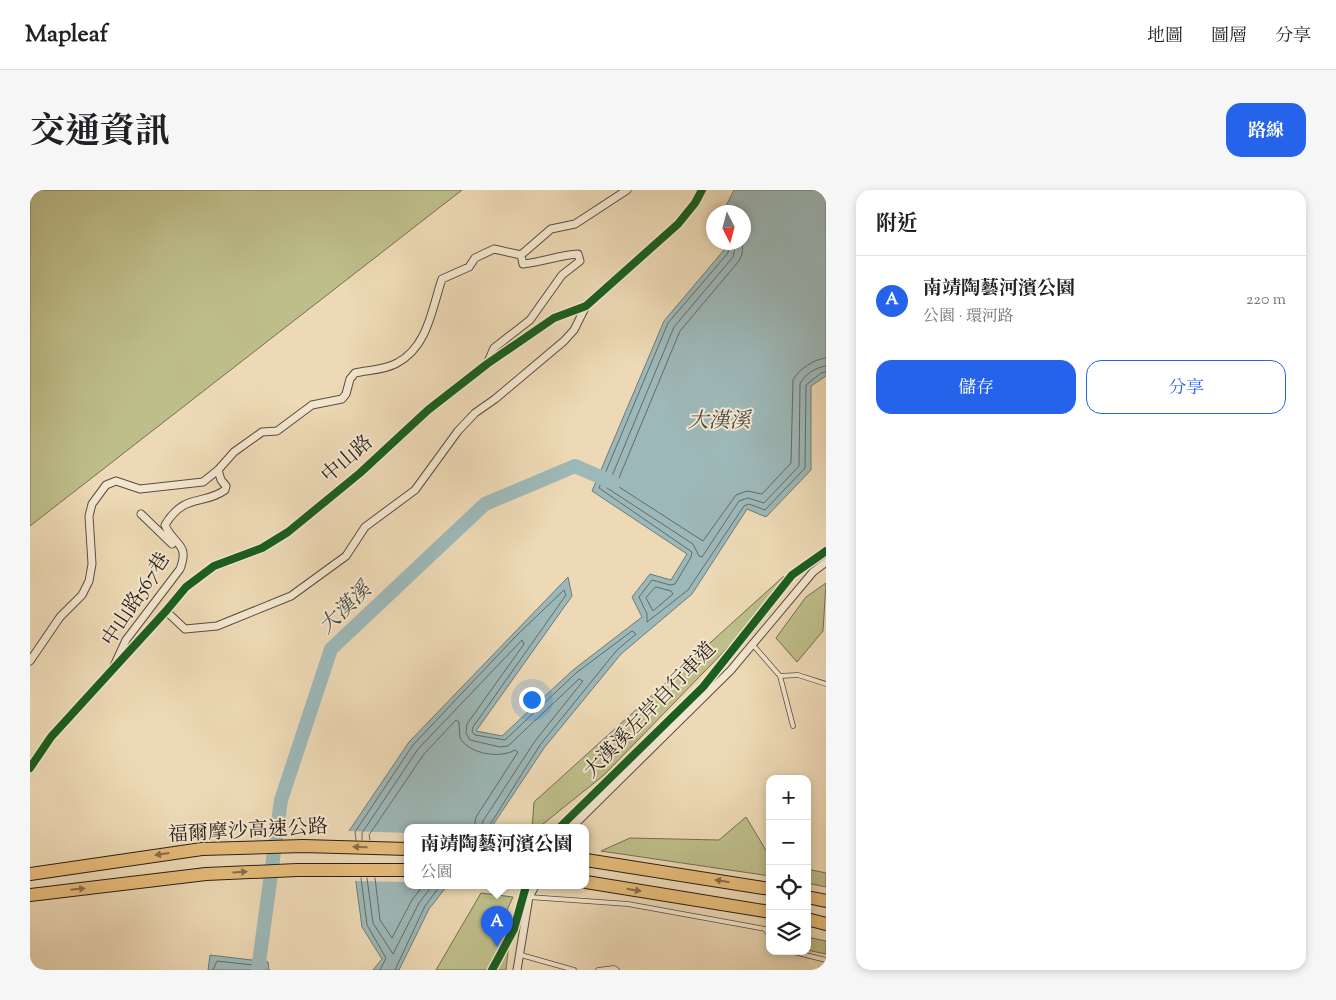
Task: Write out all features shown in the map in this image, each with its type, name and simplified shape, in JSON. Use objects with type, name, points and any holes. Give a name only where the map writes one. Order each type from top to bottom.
[{"type":"highway","name":"福爾摩沙高速公路","points":[[30,874],[202,849],[303,846],[404,849]]},
{"type":"highway","points":[[589,860],[766,888]]},
{"type":"highway","name":"福爾摩沙高速公路","points":[[30,895],[206,874],[298,870],[404,870]]},
{"type":"highway","points":[[589,882],[766,911]]},
{"type":"highway","points":[[811,897],[826,901]]},
{"type":"highway","points":[[811,920],[826,924]]},
{"type":"street","points":[[521,255],[551,229],[575,224],[627,190]]},
{"type":"street","name":"中山路","points":[[30,768],[51,737],[110,674],[186,587],[214,566],[262,548],[288,532],[360,473],[428,410],[487,364],[554,318],[586,306],[678,224],[695,203],[702,190]]},
{"type":"street","points":[[30,661],[60,617],[82,595],[89,581],[92,564],[89,516],[92,504],[106,485],[116,481],[140,489],[203,482],[218,470],[234,452],[262,432],[277,430],[312,405],[342,399],[346,394],[350,379],[355,374],[398,363],[420,342],[428,328],[442,279],[469,267],[475,258],[494,249],[521,255]]},
{"type":"street","points":[[487,364],[494,348],[530,320],[562,276],[580,261],[578,254],[545,262],[523,264],[521,255]]},
{"type":"street","points":[[166,611],[185,629],[217,626],[291,596],[346,556],[365,527],[414,490],[458,431],[475,413],[495,399],[564,342],[574,330],[586,306]]},
{"type":"street","name":"中山路567巷","points":[[110,674],[126,640],[180,569],[185,556],[182,547],[170,536],[165,525],[172,513],[192,500],[225,490],[226,486],[218,470]]},
{"type":"street","points":[[141,514],[185,556]]},
{"type":"street","points":[[575,824],[685,716],[753,645],[813,572],[826,562]]},
{"type":"street","points":[[517,970],[521,955],[529,897],[533,889]]},
{"type":"lane","points":[[753,645],[780,676],[793,726]]},
{"type":"lane","points":[[780,676],[798,675],[826,684]]},
{"type":"lane","points":[[529,897],[628,904],[766,930]]},
{"type":"lane","points":[[521,955],[574,970]]},
{"type":"lane","points":[[806,955],[826,960]]},
{"type":"lane","points":[[598,970],[614,968],[618,970]]},
{"type":"green space","points":[[30,190],[462,190],[30,526]]},
{"type":"green space","points":[[784,576],[775,591],[736,639],[604,775],[543,824],[532,824],[534,802]]},
{"type":"green space","points":[[826,583],[823,631],[797,662],[776,638],[806,597]]},
{"type":"green space","points":[[746,817],[766,850],[766,875],[601,851],[630,838],[719,840]]},
{"type":"green space","points":[[811,870],[826,873],[826,887],[811,884]]},
{"type":"green space","points":[[481,893],[513,897],[494,938],[511,924],[506,970],[436,970]]},
{"type":"green space","points":[[811,938],[826,941],[826,954],[811,951]]},
{"type":"water","name":"大漢溪","points":[[734,190],[826,190],[826,376],[811,386],[811,470],[766,517],[747,509],[692,594],[621,654],[544,748],[494,824],[404,824],[404,889],[445,889],[429,909],[399,970],[373,970],[382,959],[362,927],[349,831],[409,742],[568,577],[572,596],[476,731],[502,736],[573,670],[642,617],[632,597],[650,574],[671,580],[687,554],[592,491],[664,321],[724,250],[751,250],[751,205],[726,205]]},
{"type":"water","points":[[210,955],[268,962],[269,970],[208,970]]},
{"type":"pier","points":[[347,831],[404,833],[404,882],[354,881]]},
{"type":"waterway","name":"大漢溪","points":[[258,970],[281,800],[331,649],[485,504],[575,466],[614,483]]},
{"type":"cycle path","points":[[30,768],[51,737],[186,587],[214,566],[262,548],[288,532],[360,473],[428,410],[487,364],[554,318],[586,306],[678,224],[695,203],[702,190]]},
{"type":"cycle path","name":"大漢溪左岸自行車道","points":[[563,824],[703,687],[792,575],[826,551]]},
{"type":"cycle path","points":[[492,970],[514,929],[525,889]]},
{"type":"place","name":"南靖陶藝河濱公園","points":[[497,947]]}]
